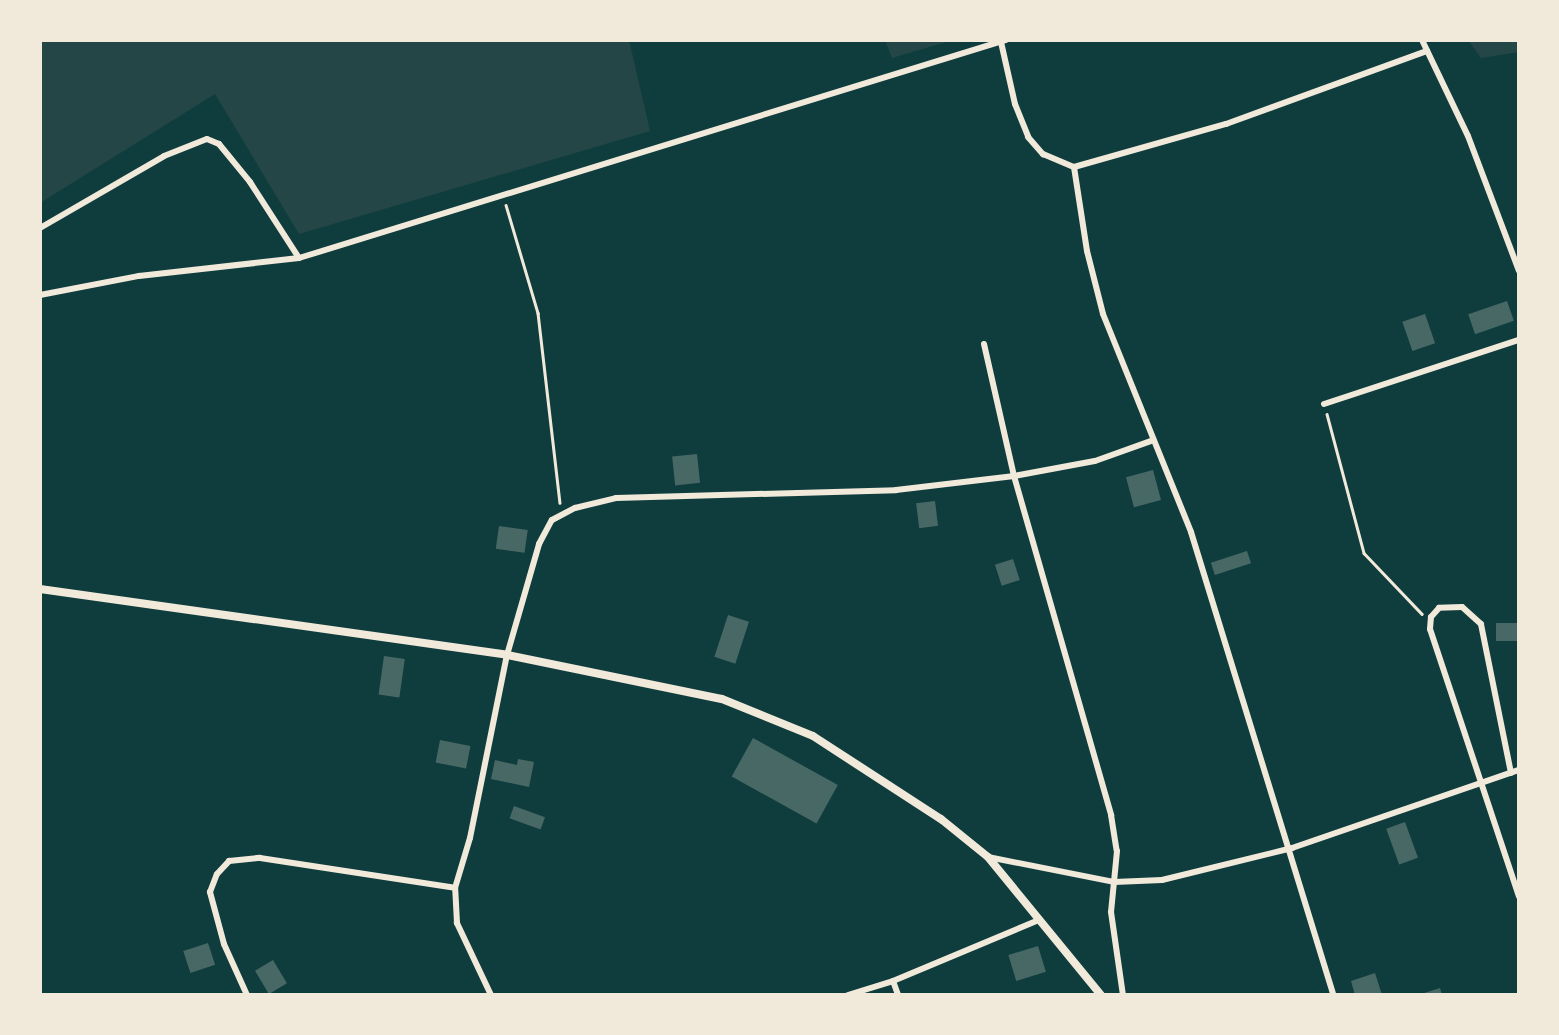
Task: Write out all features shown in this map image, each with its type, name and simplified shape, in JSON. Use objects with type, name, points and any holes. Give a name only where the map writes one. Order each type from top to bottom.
[{"type":"street","points":[[1422,40],[1468,135],[1519,271]]},
{"type":"street","points":[[40,295],[139,276],[299,258],[1004,41],[1015,103],[1028,137],[1043,154],[1074,167],[1226,124],[1427,51]]},
{"type":"street","points":[[40,228],[164,156],[207,139],[219,144],[250,181],[299,258]]},
{"type":"street","points":[[1074,167],[1094,283],[1151,441],[1191,532],[1292,848],[1334,995]]},
{"type":"street","points":[[1324,404],[1519,340]]},
{"type":"street","points":[[984,344],[1014,476],[1111,816],[1116,851],[1111,912],[1122,995]]},
{"type":"street","points":[[491,995],[457,923],[455,888],[470,838],[507,655],[545,528],[562,514],[616,498],[896,490],[1014,476],[1095,461],[1151,441]]},
{"type":"street","points":[[40,589],[507,655],[691,690],[765,716],[813,736],[887,780],[988,857],[1101,995]]},
{"type":"street","points":[[1511,773],[1481,624],[1470,611],[1452,606],[1439,608],[1429,622],[1519,897]]},
{"type":"street","points":[[988,857],[1114,882],[1163,880],[1292,848],[1482,779],[1519,770]]},
{"type":"street","points":[[247,995],[224,944],[210,892],[216,874],[229,861],[260,858],[455,888]]},
{"type":"street","points":[[848,995],[893,981],[1039,920]]},
{"type":"street","points":[[893,981],[898,995]]},
{"type":"path","points":[[503,195],[538,313],[562,514]]},
{"type":"path","points":[[1324,404],[1364,553],[1429,622]]},
{"type":"shaded area","points":[[40,40],[629,40],[650,131],[299,234],[215,94],[40,203]]},
{"type":"shaded area","points":[[885,40],[953,40],[892,58]]},
{"type":"shaded area","points":[[1468,40],[1519,40],[1519,52],[1481,58]]},
{"type":"building","points":[[1507,301],[1514,321],[1475,334],[1468,314]]},
{"type":"building","points":[[1425,314],[1435,343],[1412,351],[1402,322]]},
{"type":"building","points":[[697,454],[700,483],[675,485],[672,457]]},
{"type":"building","points":[[1153,470],[1161,500],[1134,507],[1126,477]]},
{"type":"building","points":[[935,501],[938,526],[919,528],[916,503]]},
{"type":"building","points":[[499,526],[528,530],[525,553],[496,549]]},
{"type":"building","points":[[1247,551],[1251,563],[1215,575],[1211,563]]},
{"type":"building","points":[[1013,559],[1020,580],[1002,586],[995,565]]},
{"type":"building","points":[[728,615],[749,622],[735,664],[714,657]]},
{"type":"building","points":[[1496,623],[1519,623],[1519,641],[1496,641]]},
{"type":"building","points":[[384,656],[405,659],[399,698],[379,695]]},
{"type":"building","points":[[753,738],[838,785],[817,824],[732,776]]},
{"type":"building","points":[[440,740],[470,746],[466,768],[436,763]]},
{"type":"building","points":[[518,759],[534,762],[529,787],[491,779],[495,760],[517,765]]},
{"type":"building","points":[[514,806],[545,817],[541,830],[510,818]]},
{"type":"building","points":[[1405,822],[1418,858],[1399,865],[1386,829]]},
{"type":"building","points":[[208,943],[215,965],[190,973],[183,951]]},
{"type":"building","points":[[1038,946],[1046,972],[1016,981],[1008,955]]},
{"type":"building","points":[[273,960],[287,983],[269,994],[255,971]]},
{"type":"building","points":[[1375,973],[1382,995],[1355,995],[1351,981]]},
{"type":"building","points":[[1440,988],[1442,995],[1421,995],[1421,994]]}]
